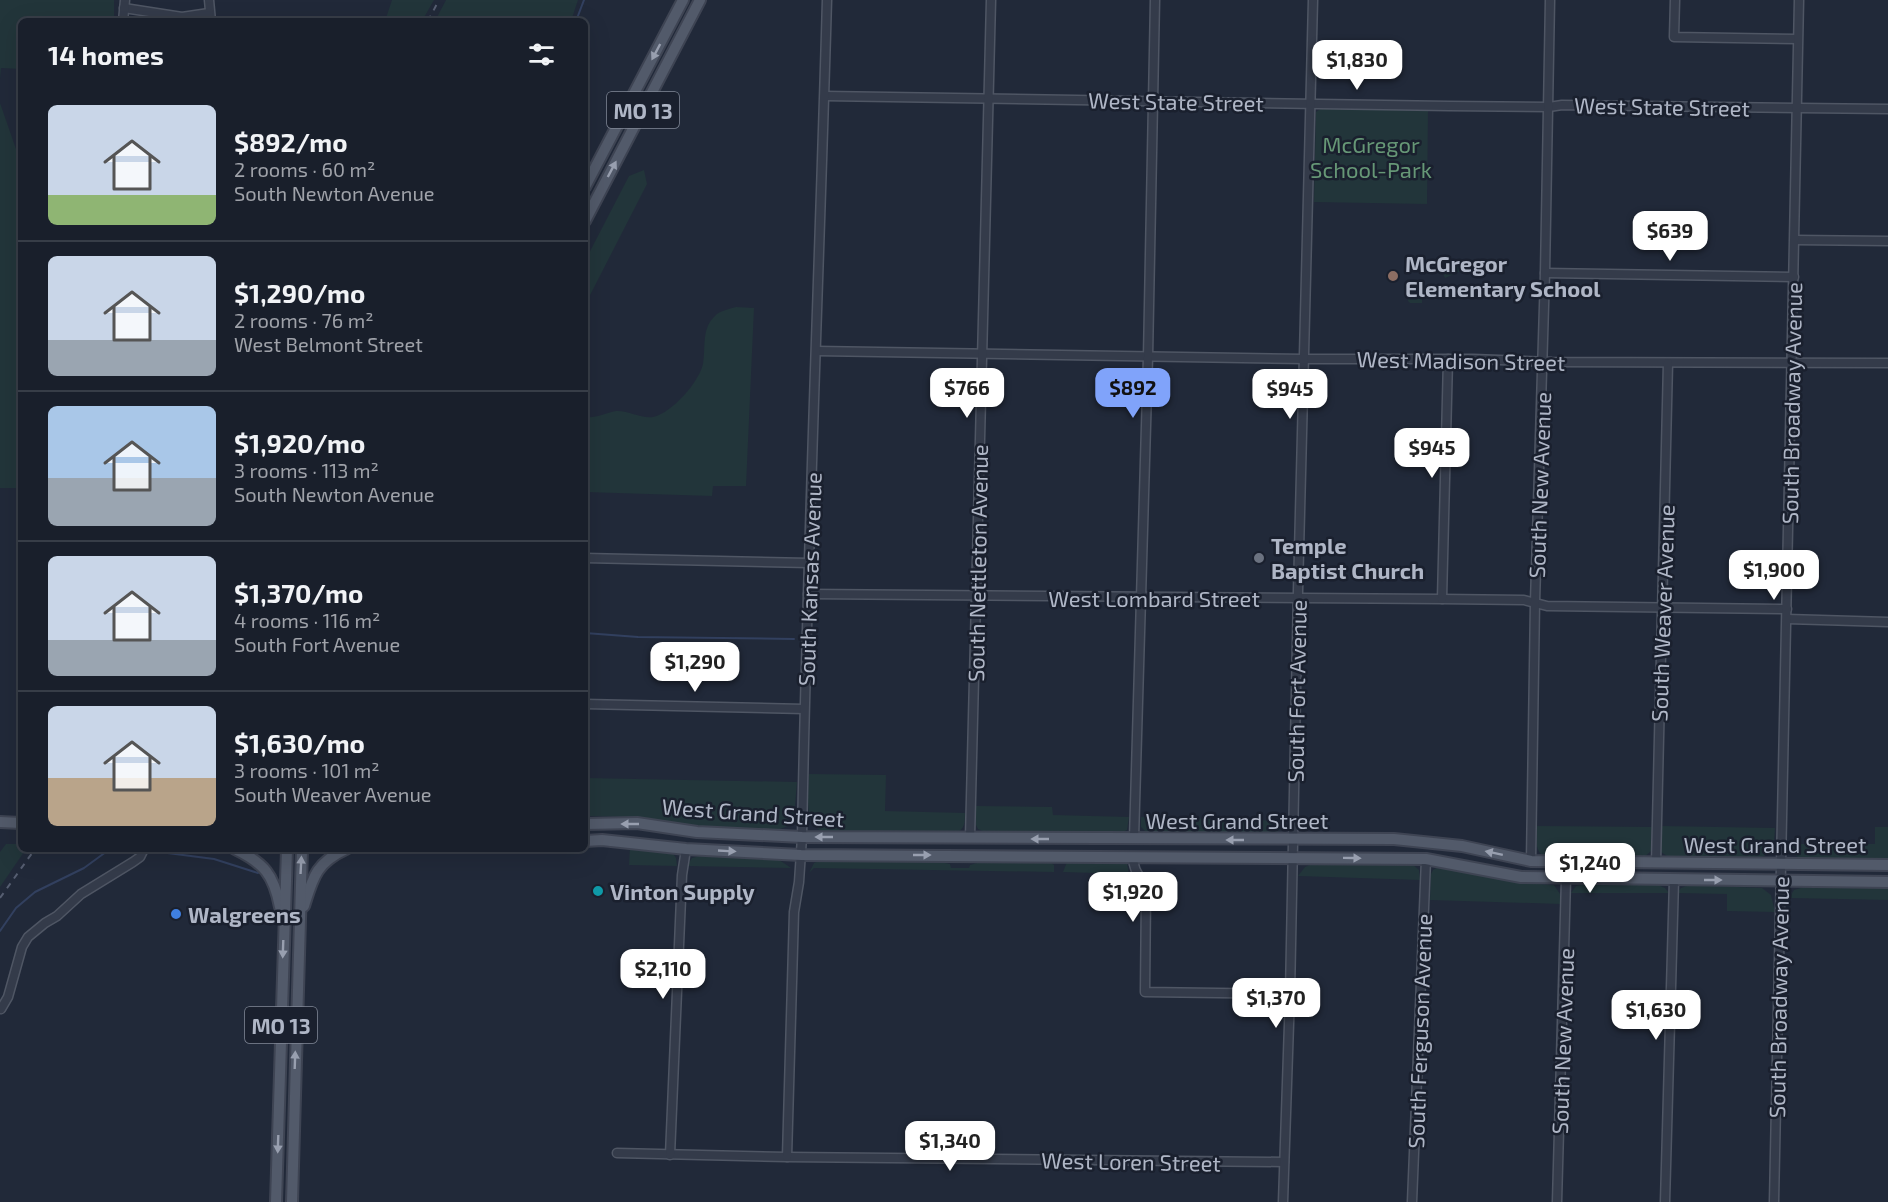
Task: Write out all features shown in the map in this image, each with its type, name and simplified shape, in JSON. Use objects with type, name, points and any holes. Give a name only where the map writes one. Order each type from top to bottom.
[{"type":"main road","name":"MO 13","points":[[588,181],[683,0]]},
{"type":"main road","name":"MO 13","points":[[588,215],[700,0]]},
{"type":"main road","points":[[0,822],[18,822]]},
{"type":"main road","name":"West Grand Street","points":[[588,824],[637,823],[697,832],[802,837],[1394,839],[1462,846],[1531,861],[1888,865]]},
{"type":"main road","name":"West Grand Street","points":[[588,840],[686,849],[801,855],[1426,859],[1521,877],[1888,882]]},
{"type":"main road","points":[[241,852],[254,859],[275,882],[283,929]]},
{"type":"main road","name":"MO 13","points":[[276,1202],[287,852]]},
{"type":"main road","name":"MO 13","points":[[291,1202],[302,852]]},
{"type":"main road","points":[[299,924],[312,878],[318,868],[341,852]]},
{"type":"street","points":[[124,4],[182,16],[210,17],[209,0]]},
{"type":"street","name":"South Kansas Avenue","points":[[787,1157],[794,912],[802,837],[808,563],[828,0]]},
{"type":"street","name":"South Nettleton Avenue","points":[[970,838],[991,0]]},
{"type":"street","points":[[1134,839],[1148,357],[1155,0]]},
{"type":"street","name":"South Fort Avenue","points":[[1283,1202],[1294,840],[1313,0]]},
{"type":"street","name":"South New Avenue","points":[[1531,861],[1550,0]]},
{"type":"street","points":[[1675,0],[1674,37],[1797,39]]},
{"type":"street","name":"South Broadway Avenue","points":[[1774,1202],[1788,619],[1799,0]]},
{"type":"street","name":"West State Street","points":[[825,96],[1549,107],[1573,105],[1888,109]]},
{"type":"street","points":[[1795,240],[1888,241]]},
{"type":"street","points":[[1545,273],[1794,277]]},
{"type":"street","name":"West Madison Street","points":[[817,351],[1304,359],[1888,363]]},
{"type":"street","points":[[1442,599],[1448,359]]},
{"type":"street","name":"South Weaver Avenue","points":[[1656,863],[1668,363]]},
{"type":"street","points":[[588,558],[808,563]]},
{"type":"street","name":"West Lombard Street","points":[[808,594],[1524,600],[1547,606],[1787,609]]},
{"type":"street","points":[[1788,619],[1888,622]]},
{"type":"street","points":[[588,704],[804,709]]},
{"type":"street","points":[[670,1155],[682,876],[686,849]]},
{"type":"street","points":[[1,1009],[8,997],[22,947],[28,937],[57,916],[81,894],[133,862],[142,852]]},
{"type":"street","points":[[1133,856],[1134,870],[1144,884],[1146,893],[1145,992],[1290,994]]},
{"type":"street","name":"South Ferguson Avenue","points":[[1413,1202],[1426,859]]},
{"type":"street","name":"South New Avenue","points":[[1557,1202],[1566,879]]},
{"type":"street","points":[[1665,1202],[1674,880]]},
{"type":"street","name":"West Loren Street","points":[[617,1153],[1284,1162]]},
{"type":"green space","points":[[0,0],[114,0],[114,18],[18,18],[18,69],[1,68],[0,79]]},
{"type":"green space","points":[[392,0],[434,0],[424,18],[386,18]]},
{"type":"green space","points":[[446,0],[578,0],[572,18],[437,18]]},
{"type":"green space","points":[[0,103],[18,151],[18,488],[0,488]]},
{"type":"green space","name":"McGregor School-Park","points":[[1322,108],[1428,110],[1427,204],[1314,202],[1316,112]]},
{"type":"green space","points":[[644,170],[647,184],[588,299],[588,255],[629,176]]},
{"type":"green space","points":[[1458,260],[1461,271],[1445,278],[1442,272],[1446,262]]},
{"type":"green space","points":[[1409,286],[1422,286],[1422,303],[1408,301]]},
{"type":"green space","points":[[736,307],[754,308],[746,486],[713,486],[712,496],[588,492],[588,417],[616,411],[653,417],[668,410],[684,396],[696,379],[703,364],[708,327],[715,316],[724,310]]},
{"type":"green space","points":[[809,774],[886,775],[885,811],[965,813],[964,825],[955,833],[821,831],[815,826],[809,813]]},
{"type":"green space","points":[[588,778],[797,782],[794,817],[788,826],[775,831],[695,828],[631,817],[588,816]]},
{"type":"green space","points":[[976,806],[1052,807],[1053,815],[1129,817],[1127,830],[1119,834],[987,833],[978,829],[976,825]]},
{"type":"green space","points":[[1141,817],[1286,821],[1284,827],[1274,834],[1147,833],[1141,827]]},
{"type":"green space","points":[[1537,826],[1652,827],[1651,851],[1643,858],[1547,857],[1538,849]]},
{"type":"green space","points":[[1660,826],[1775,828],[1770,851],[1758,859],[1670,858],[1661,852]]},
{"type":"green space","points":[[1875,827],[1888,827],[1888,860],[1803,859],[1790,850],[1789,844],[1875,844]]},
{"type":"green space","points":[[6,844],[17,844],[18,852],[24,852],[0,887],[0,852]]},
{"type":"green space","points":[[630,846],[672,852],[677,866],[629,865]]},
{"type":"green space","points":[[699,856],[778,859],[791,868],[687,866],[692,858]]},
{"type":"green space","points":[[925,859],[950,864],[951,868],[969,868],[970,865],[984,861],[1049,861],[1054,865],[1054,872],[814,868],[809,873],[814,863],[821,860]]},
{"type":"green space","points":[[1123,861],[1127,864],[1129,874],[1063,872],[1067,862]]},
{"type":"green space","points":[[1314,863],[1412,864],[1419,870],[1420,880],[1298,876],[1305,867]]},
{"type":"green space","points":[[1438,867],[1519,883],[1554,885],[1560,894],[1561,904],[1430,900],[1431,874]]},
{"type":"green space","points":[[1585,884],[1658,885],[1669,893],[1571,893],[1576,886]]},
{"type":"green space","points":[[1689,885],[1762,888],[1771,895],[1775,912],[1727,911],[1727,894],[1677,893],[1681,888]]},
{"type":"green space","points":[[1804,887],[1888,887],[1888,900],[1789,898],[1794,890]]},
{"type":"waterway","points":[[577,18],[584,0]]},
{"type":"waterway","points":[[588,633],[638,637],[794,639]]},
{"type":"waterway","points":[[0,931],[16,908],[35,892],[84,868],[106,852]]},
{"type":"waterway","points":[[160,852],[214,859],[258,873]]},
{"type":"railway","points":[[430,18],[439,0]]},
{"type":"railway","points":[[0,898],[33,852]]},
{"type":"place","name":"McGregor Elementary School","points":[[1393,276]]},
{"type":"place","name":"Temple Baptist Church","points":[[1259,558]]},
{"type":"place","name":"Vinton Supply","points":[[598,891]]},
{"type":"place","name":"Walgreens","points":[[176,914]]}]
